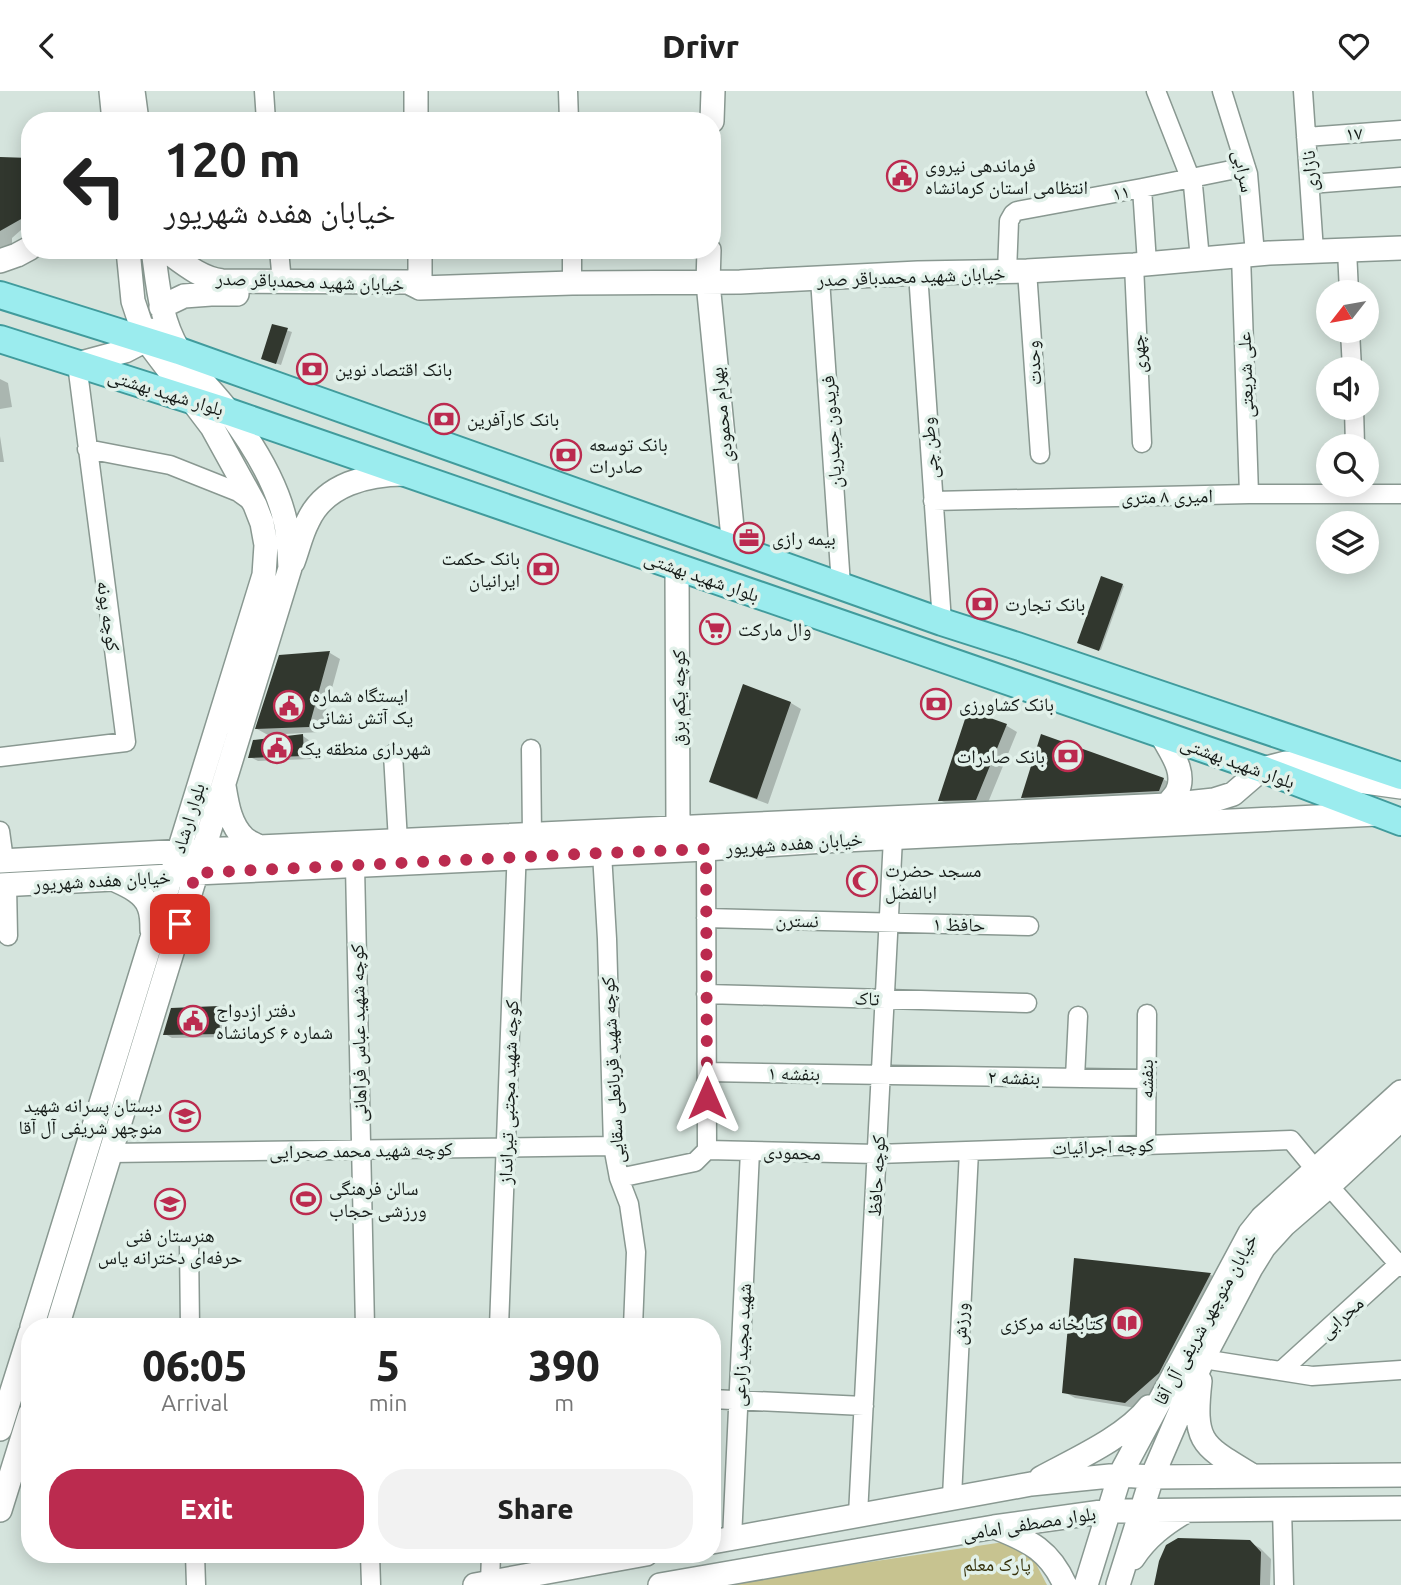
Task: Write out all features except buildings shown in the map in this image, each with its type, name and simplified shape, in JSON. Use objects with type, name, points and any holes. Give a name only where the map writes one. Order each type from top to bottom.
[{"type":"main road","points":[[111,91],[113,112]]},
{"type":"main road","points":[[134,91],[136,112]]},
{"type":"main road","points":[[416,91],[416,112]]},
{"type":"main road","points":[[712,112],[713,91]]},
{"type":"main road","name":"خیابان شهید محمدباقر صدر","points":[[161,307],[184,296],[211,294],[408,295],[421,288],[572,283],[708,283],[918,273],[1017,272],[1248,254],[1401,248]]},
{"type":"main road","points":[[0,261],[21,253]]},
{"type":"main road","name":"بلوار ارشاد","points":[[35,1318],[264,575],[265,545],[262,523],[255,505],[228,453],[193,401],[146,340],[133,301],[129,259]]},
{"type":"main road","name":"بلوار ارشاد","points":[[60,1318],[290,568],[286,522],[277,495],[252,446],[229,412],[179,351],[161,307],[154,259]]},
{"type":"main road","name":"خیابان شهید محمدباقر صدر","points":[[178,259],[199,274],[222,281],[408,282],[421,288]]},
{"type":"main road","points":[[419,259],[421,288]]},
{"type":"main road","name":"بهرام محمودی","points":[[709,259],[708,283],[734,548]]},
{"type":"main road","name":"بلوار شهید بهشتی","points":[[0,295],[179,351],[942,622],[1401,776]]},
{"type":"main road","points":[[77,364],[125,351],[146,340],[161,307]]},
{"type":"main road","name":"بلوار شهید بهشتی","points":[[0,339],[229,412],[1262,769],[1390,818]]},
{"type":"main road","points":[[326,446],[327,424],[332,415],[340,409]]},
{"type":"main road","points":[[290,568],[308,519],[334,491],[358,480],[384,474],[408,474]]},
{"type":"main road","name":"کوچه یکم برق","points":[[677,568],[678,828]]},
{"type":"main road","points":[[230,681],[253,689]]},
{"type":"main road","points":[[1161,734],[1177,762],[1180,778],[1178,791],[1167,805]]},
{"type":"main road","points":[[1262,769],[1286,763],[1299,764],[1351,780],[1401,787]]},
{"type":"main road","name":"خیابان هفده شهریور","points":[[4,885],[355,866],[522,843],[678,828],[1167,805],[1214,800],[1233,794],[1262,769]]},
{"type":"main road","points":[[224,786],[229,811],[236,827],[244,838],[259,847]]},
{"type":"main road","name":"خیابان هفده شهریور","points":[[2,860],[398,841],[522,843],[602,853],[1390,818]]},
{"type":"main road","points":[[113,879],[144,898],[150,907],[153,932]]},
{"type":"main road","name":"خیابان منوچهر شریفی آل آقا","points":[[1120,1580],[1152,1477],[1203,1359],[1251,1268],[1264,1247],[1322,1178],[1401,1092]]},
{"type":"main road","name":"خیابان منوچهر شریفی آل آقا","points":[[1086,1585],[1120,1475],[1250,1233],[1262,1218],[1322,1178],[1401,1119]]},
{"type":"main road","points":[[1203,1359],[1197,1419],[1202,1438],[1211,1450],[1253,1476]]},
{"type":"main road","points":[[0,1429],[21,1364]]},
{"type":"main road","points":[[1031,1484],[1120,1433],[1145,1412],[1178,1367]]},
{"type":"main road","points":[[0,1510],[21,1442]]},
{"type":"main road","name":"بلوار مصطفی امامی","points":[[722,1540],[1031,1484],[1120,1475],[1401,1475]]},
{"type":"main road","name":"بلوار مصطفی امامی","points":[[675,1584],[994,1527],[1109,1511],[1401,1508]]},
{"type":"main road","points":[[1120,1580],[1142,1544],[1153,1532],[1186,1511]]},
{"type":"main road","points":[[994,1527],[1041,1549],[1059,1572],[1065,1585]]},
{"type":"main road","points":[[482,1584],[590,1563]]},
{"type":"street","points":[[264,91],[265,112]]},
{"type":"street","points":[[568,91],[569,112]]},
{"type":"street","points":[[1156,91],[1193,185],[1200,259]]},
{"type":"street","name":"سرابی","points":[[1222,91],[1248,174],[1248,254]]},
{"type":"street","name":"نازاری","points":[[1303,91],[1314,251]]},
{"type":"street","name":"۱۷","points":[[1306,137],[1401,130]]},
{"type":"street","name":"۱۱","points":[[1017,272],[1009,221],[1017,211],[1246,167]]},
{"type":"street","points":[[1310,184],[1401,177]]},
{"type":"street","name":"چهری","points":[[1142,188],[1142,443]]},
{"type":"street","points":[[1347,250],[1348,280]]},
{"type":"street","name":"علی شریعتی","points":[[1248,254],[1249,494]]},
{"type":"street","points":[[280,259],[282,282]]},
{"type":"street","points":[[572,259],[572,283]]},
{"type":"street","name":"وحدت","points":[[1017,272],[1040,454]]},
{"type":"street","name":"وطن چی","points":[[918,273],[942,622]]},
{"type":"street","name":"فریدون حیدریان","points":[[820,279],[841,585]]},
{"type":"street","name":"کوچه پونه","points":[[0,757],[126,742],[77,364]]},
{"type":"street","points":[[87,449],[170,465],[238,492],[255,505]]},
{"type":"street","name":"امیری ۸ متری","points":[[933,501],[1316,491]]},
{"type":"street","name":"امیری ۸ متری","points":[[1379,492],[1401,494]]},
{"type":"street","name":"کوچه شهید مجتبی تیرانداز","points":[[499,1318],[522,843],[531,749]]},
{"type":"street","points":[[393,754],[398,841]]},
{"type":"street","points":[[0,831],[2,860]]},
{"type":"street","name":"کوچه حافظ","points":[[858,1515],[893,838]]},
{"type":"street","points":[[618,1178],[695,1162],[707,1150],[706,849]]},
{"type":"street","name":"کوچه شهید قربانعلی سقایی","points":[[602,853],[612,1146],[618,1178],[629,1204],[636,1252],[633,1318]]},
{"type":"street","name":"کوچه شهید عباس فراهانی","points":[[355,866],[365,1318]]},
{"type":"street","points":[[4,885],[8,936]]},
{"type":"street","name":"نسترن","points":[[706,918],[889,922]]},
{"type":"street","name":"حافظ ۱","points":[[889,922],[1029,926]]},
{"type":"street","name":"تاک","points":[[706,994],[1027,1003]]},
{"type":"street","name":"بنفشه","points":[[1146,1144],[1147,1014]]},
{"type":"street","points":[[1075,1078],[1078,1016]]},
{"type":"street","name":"بنفشه ۱","points":[[707,1072],[881,1075]]},
{"type":"street","name":"بنفشه ۲","points":[[881,1075],[1146,1079]]},
{"type":"street","name":"کوچه اجرائیات","points":[[877,1154],[1291,1140],[1322,1178]]},
{"type":"street","name":"کوچه شهید محمد صحرایی","points":[[110,1153],[612,1146]]},
{"type":"street","name":"محمودی","points":[[707,1150],[877,1154]]},
{"type":"street","name":"شهید مجید زارعی","points":[[722,1540],[739,1400],[750,1151]]},
{"type":"street","name":"ورزش","points":[[952,1497],[969,1151]]},
{"type":"street","points":[[1322,1178],[1400,1264]]},
{"type":"street","points":[[189,1244],[190,1318]]},
{"type":"street","name":"محرابی","points":[[1281,1371],[1400,1264]]},
{"type":"street","points":[[1203,1359],[1312,1376],[1401,1370]]},
{"type":"street","points":[[721,1399],[864,1406]]},
{"type":"street","points":[[1282,1508],[1283,1585]]},
{"type":"street","points":[[195,1563],[196,1585]]},
{"type":"street","points":[[370,1563],[371,1585]]},
{"type":"street","points":[[482,1584],[488,1563]]},
{"type":"green space","name":"پارک معلم","points":[[1004,1542],[1034,1560],[1047,1585],[714,1585]]},
{"type":"place","name":"فرماندهی نیروی انتظامی استان کرمانشاه","points":[[902,176]]},
{"type":"place","name":"بانک اقتصاد نوین","points":[[312,369]]},
{"type":"place","name":"بانک کارآفرین","points":[[444,419]]},
{"type":"place","name":"بانک توسعه صادرات","points":[[566,455]]},
{"type":"place","name":"بیمه رازی","points":[[749,538]]},
{"type":"place","name":"بانک حکمت ایرانیان","points":[[543,569]]},
{"type":"place","name":"بانک تجارت","points":[[982,604]]},
{"type":"place","name":"وال مارکت","points":[[715,629]]},
{"type":"place","name":"بانک کشاورزی","points":[[936,704]]},
{"type":"place","name":"ایستگاه شماره یک آتش نشانی","points":[[289,706]]},
{"type":"place","name":"شهرداری منطقه یک","points":[[277,748]]},
{"type":"place","name":"بانک صادرات","points":[[1068,756]]},
{"type":"place","name":"مسجد حضرت ابالفضل","points":[[862,881]]},
{"type":"place","name":"دفتر ازدواج شماره ۶ کرمانشاه","points":[[193,1021]]},
{"type":"place","name":"دبستان پسرانه شهید منوچهر شریفی آل آقا","points":[[185,1116]]},
{"type":"place","name":"سالن فرهنگی ورزشی حجاب","points":[[306,1199]]},
{"type":"place","name":"هنرستان فنی حرفه‌ای دخترانه یاس","points":[[170,1204]]},
{"type":"place","name":"کتابخانه مرکزی","points":[[1127,1323]]},
{"type":"route","points":[[180,924],[196,873],[706,849],[707,1098]]}]
